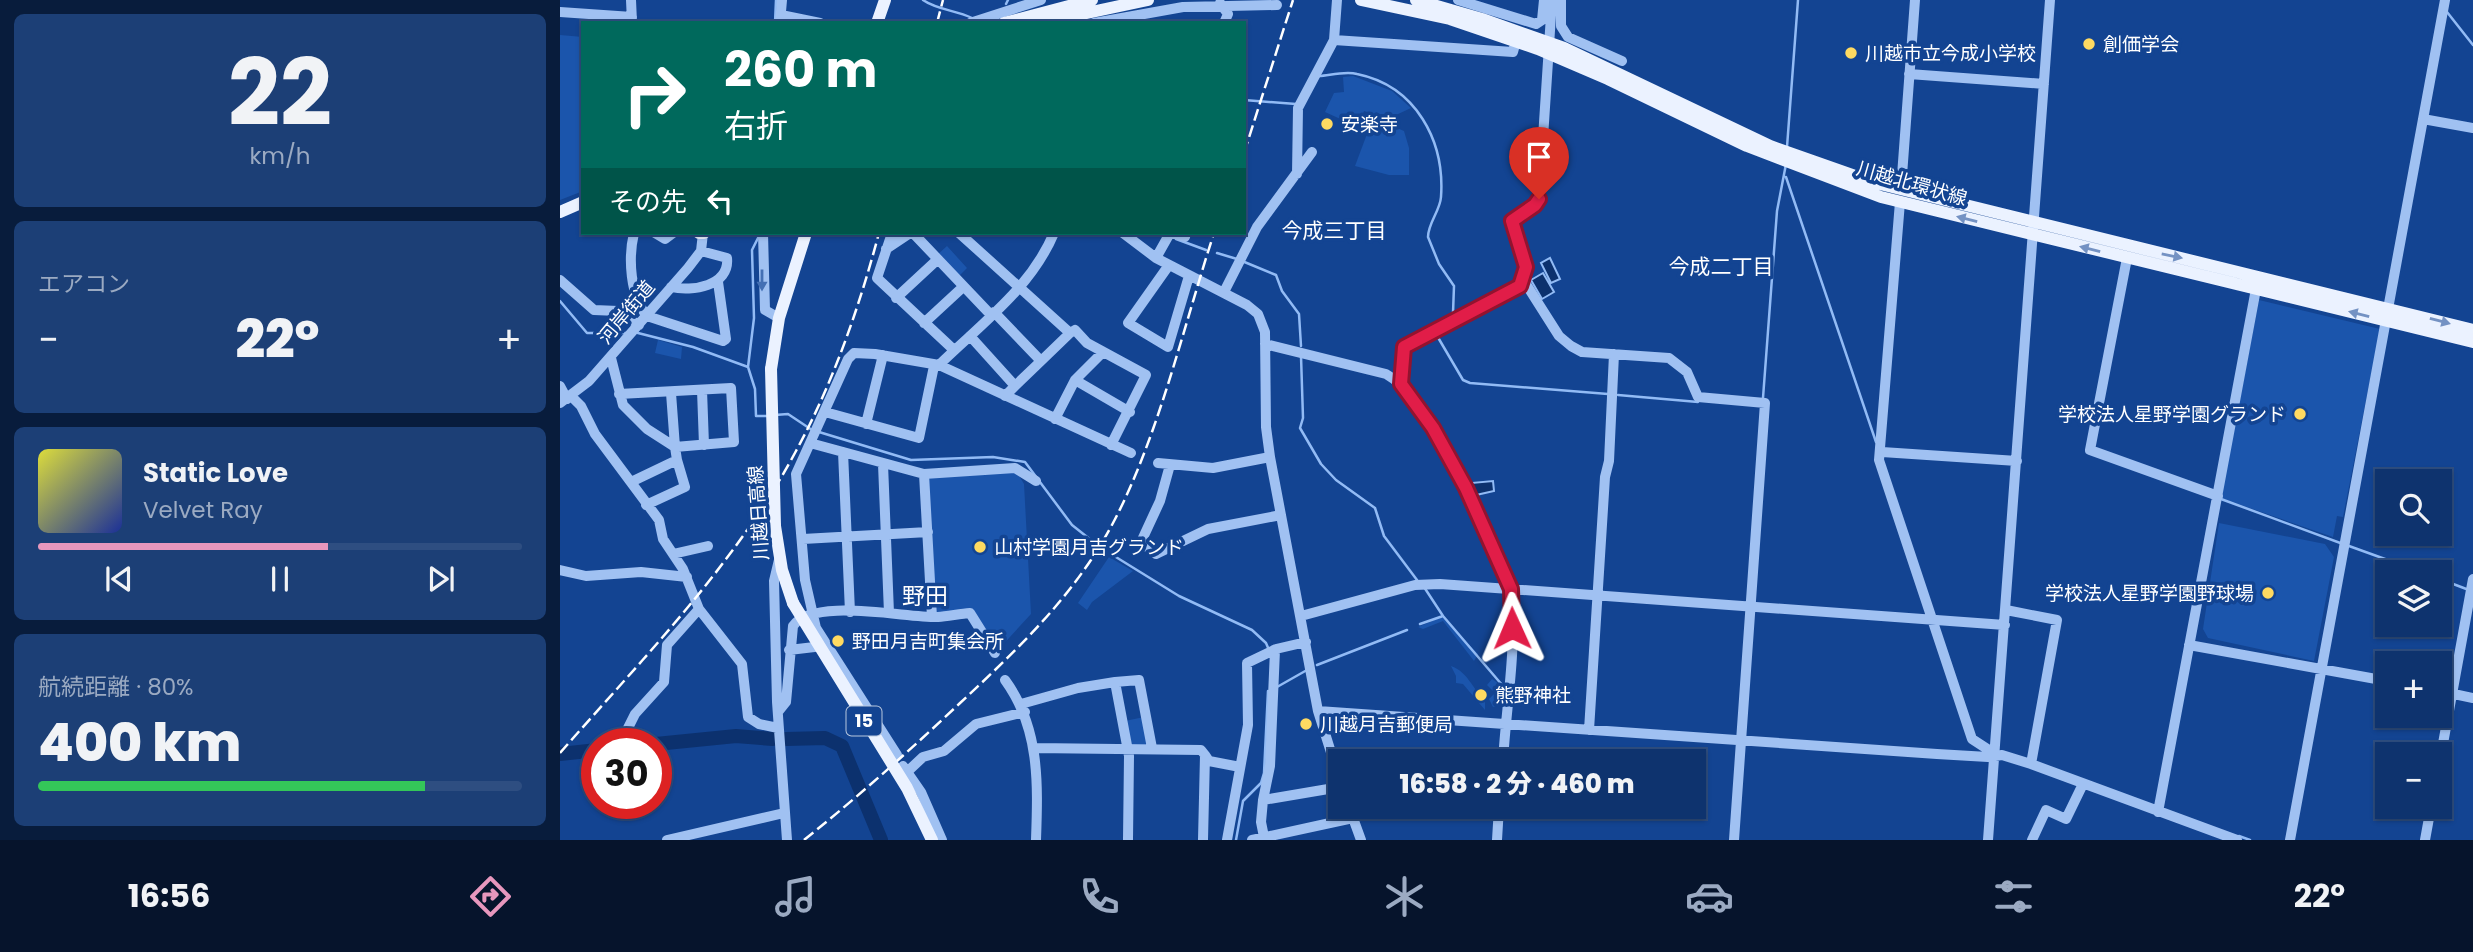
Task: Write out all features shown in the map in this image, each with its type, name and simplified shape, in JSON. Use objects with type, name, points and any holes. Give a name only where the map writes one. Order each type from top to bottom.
[{"type":"main road","points":[[878,21],[885,0]]},
{"type":"main road","points":[[1012,21],[1092,0]]},
{"type":"main road","points":[[1049,21],[1147,0]]},
{"type":"main road","name":"川越北環状線","points":[[1361,0],[1418,4],[1550,48],[1747,146],[1814,174],[2387,314],[2473,342]]},
{"type":"main road","name":"川越北環状線","points":[[1418,4],[1516,41],[1550,48]]},
{"type":"main road","points":[[560,212],[581,203]]},
{"type":"main road","name":"川越北環状線","points":[[2034,229],[2127,258],[2256,289],[2473,330]]},
{"type":"main road","name":"川越日高線","points":[[805,235],[779,318],[771,369],[775,526],[779,560],[793,603],[907,788],[932,840]]},
{"type":"street","points":[[560,12],[632,20],[631,0]]},
{"type":"street","points":[[782,0],[780,19],[800,21]]},
{"type":"street","points":[[976,21],[1041,0]]},
{"type":"street","points":[[1074,21],[1084,0]]},
{"type":"street","points":[[1297,174],[1300,101],[1334,40],[1337,0]]},
{"type":"street","points":[[1458,0],[1536,24],[1542,20],[1544,0]]},
{"type":"street","points":[[1552,0],[1539,199],[1535,205],[1512,221],[1526,267],[1524,281],[1564,341],[1582,352],[1669,358],[1687,372],[1698,397],[1765,403],[1734,840]]},
{"type":"street","points":[[1561,0],[1561,26],[1568,37],[1622,61]]},
{"type":"street","points":[[1914,0],[1882,452],[1879,460],[1935,620],[1974,743],[1995,754],[2031,764],[2158,811],[2208,835],[2237,840]]},
{"type":"street","points":[[1988,840],[2050,0]]},
{"type":"street","points":[[2290,840],[2445,0]]},
{"type":"street","points":[[1105,21],[1219,3],[1277,5]]},
{"type":"street","points":[[1219,3],[1228,14],[1225,21]]},
{"type":"street","points":[[1334,40],[1513,52],[1516,41]]},
{"type":"street","points":[[1909,74],[2045,84]]},
{"type":"street","points":[[2423,119],[2473,128]]},
{"type":"street","points":[[1224,292],[1257,227],[1312,152]]},
{"type":"street","points":[[634,235],[632,250],[635,290],[639,307],[646,316],[723,341],[726,339],[718,282]]},
{"type":"street","points":[[671,287],[718,282],[724,275],[727,258],[701,251],[702,235]]},
{"type":"street","points":[[763,235],[765,310],[779,318]]},
{"type":"street","points":[[891,235],[877,278],[954,350]]},
{"type":"street","points":[[886,249],[908,235]]},
{"type":"street","points":[[913,235],[963,288],[1041,361]]},
{"type":"street","points":[[961,235],[1070,333]]},
{"type":"street","points":[[825,412],[919,438],[936,366],[1021,288],[1034,271],[1053,235]]},
{"type":"street","points":[[1125,235],[1156,258],[1224,292],[1258,314],[1263,324],[1266,427],[1270,457],[1318,711],[1330,749]]},
{"type":"street","points":[[1156,258],[1169,235]]},
{"type":"street","name":"河岸街道","points":[[566,399],[611,358],[701,251]]},
{"type":"street","points":[[2127,258],[2091,450],[2218,496]]},
{"type":"street","points":[[897,298],[937,260]]},
{"type":"street","points":[[1169,265],[1128,323],[1168,347],[1189,276]]},
{"type":"street","points":[[560,280],[594,310],[618,311],[639,325]]},
{"type":"street","points":[[1401,384],[1404,347],[1513,290],[1524,281]]},
{"type":"street","points":[[924,323],[963,288]]},
{"type":"street","points":[[2158,811],[2256,289]]},
{"type":"street","points":[[1004,396],[1075,330],[1087,343],[1146,375],[1130,412],[1111,445]]},
{"type":"street","points":[[970,336],[1015,386]]},
{"type":"street","points":[[1265,344],[1386,374],[1401,384],[1433,428],[1466,488],[1511,589],[1512,628],[1504,749]]},
{"type":"street","points":[[1055,419],[1075,380],[1103,352]]},
{"type":"street","points":[[897,755],[816,628],[805,580],[796,474],[848,359],[854,354],[883,355],[936,366],[1131,453]]},
{"type":"street","points":[[1589,730],[1614,354]]},
{"type":"street","points":[[866,424],[883,355]]},
{"type":"street","points":[[611,358],[619,394],[623,405],[647,429],[675,447],[734,442],[731,388],[619,394]]},
{"type":"street","points":[[1075,380],[1130,412]]},
{"type":"street","points":[[560,386],[566,399],[581,406],[595,435],[659,520],[663,539],[687,577],[699,610],[742,664],[748,716],[759,724],[778,728]]},
{"type":"street","points":[[702,390],[704,445]]},
{"type":"street","points":[[646,505],[685,487],[675,447],[671,393]]},
{"type":"street","points":[[813,436],[843,452],[924,474],[1015,468],[1036,481]]},
{"type":"street","points":[[843,452],[850,612]]},
{"type":"street","points":[[1882,452],[2017,461]]},
{"type":"street","points":[[1158,463],[1213,468],[1270,457]]},
{"type":"street","points":[[631,482],[677,460]]},
{"type":"street","points":[[883,464],[889,613]]},
{"type":"street","points":[[1170,465],[1160,501],[1141,542],[1156,554],[1208,529],[1281,515]]},
{"type":"street","points":[[924,474],[932,617]]},
{"type":"street","points":[[803,539],[928,532]]},
{"type":"street","points":[[673,554],[708,547]]},
{"type":"street","points":[[779,560],[774,581],[778,728],[787,840]]},
{"type":"street","points":[[560,570],[586,576],[641,572],[687,577]]},
{"type":"street","points":[[2473,579],[2452,694],[2473,698]]},
{"type":"street","points":[[1301,616],[1415,585],[1428,584],[2005,625]]},
{"type":"street","points":[[628,728],[635,714],[664,682],[667,645],[699,610]]},
{"type":"street","points":[[2006,610],[2057,620],[2031,764]]},
{"type":"street","points":[[778,712],[786,702],[789,650],[796,622],[799,618],[813,614],[850,612],[932,617],[970,613],[995,653]]},
{"type":"street","points":[[1229,840],[1248,725],[1247,663],[1270,652],[1306,642]]},
{"type":"street","points":[[2189,645],[2375,679]]},
{"type":"street","points":[[789,650],[827,646]]},
{"type":"street","points":[[1264,837],[1261,822],[1270,766],[1274,689],[1270,652]]},
{"type":"street","points":[[1005,680],[1023,708],[1034,748],[1036,840]]},
{"type":"street","points":[[942,840],[906,768],[922,757],[944,751],[976,724],[1078,688],[1139,680],[1152,748]]},
{"type":"street","points":[[1115,682],[1128,749],[1128,840]]},
{"type":"street","points":[[1318,711],[1957,756],[1995,754]]},
{"type":"street","points":[[1034,748],[1201,750],[1209,761],[1240,767]]},
{"type":"street","points":[[1203,840],[1205,755]]},
{"type":"street","points":[[2032,840],[2046,810],[2066,819],[2083,784]]},
{"type":"street","points":[[1263,800],[1328,789]]},
{"type":"street","points":[[667,840],[784,813]]},
{"type":"street","points":[[1252,840],[1348,819]]},
{"type":"street","points":[[1353,819],[1361,840]]},
{"type":"street","points":[[1497,840],[1498,819]]},
{"type":"street","points":[[2425,840],[2429,819]]},
{"type":"shaded area","points":[[560,35],[581,37],[581,192],[560,200]]},
{"type":"shaded area","points":[[1353,76],[1392,91],[1411,108],[1396,115],[1394,121],[1364,111],[1358,127],[1325,112],[1334,93],[1344,92],[1343,77]]},
{"type":"shaded area","points":[[1373,118],[1404,131],[1409,148],[1409,175],[1389,175],[1355,166]]},
{"type":"shaded area","points":[[947,246],[967,268],[957,278],[936,256]]},
{"type":"shaded area","points":[[1550,258],[1560,279],[1551,283],[1541,263]]},
{"type":"shaded area","points":[[1543,273],[1554,292],[1542,299],[1531,280]]},
{"type":"shaded area","name":"学校法人星野学園グランド","points":[[2259,300],[2380,329],[2343,517],[2337,516],[2333,537],[2221,498]]},
{"type":"shaded area","points":[[658,340],[682,347],[681,359],[655,353]]},
{"type":"shaded area","name":"山村学園月吉グランド","points":[[1017,472],[1024,484],[1031,614],[998,650],[972,611],[936,614],[928,478]]},
{"type":"shaded area","points":[[1493,481],[1494,491],[1476,495],[1471,483]]},
{"type":"shaded area","name":"学校法人星野学園野球場","points":[[2219,523],[2325,544],[2334,557],[2314,661],[2208,638],[2203,629]]},
{"type":"shaded area","points":[[1109,557],[1133,571],[1092,602],[1087,610],[1078,603]]},
{"type":"shaded area","points":[[1442,617],[1478,654],[1474,661],[1443,621],[1423,629],[1418,627]]},
{"type":"shaded area","points":[[1451,666],[1462,672],[1485,701],[1485,710],[1463,684],[1456,683]]},
{"type":"shaded area","points":[[1492,679],[1501,687],[1503,693],[1500,705],[1493,707],[1489,699],[1495,693],[1487,685]]},
{"type":"shaded area","points":[[1144,717],[1147,745],[1132,745],[1125,721]]},
{"type":"waterway","points":[[775,21],[776,0]]},
{"type":"waterway","points":[[923,0],[972,18]]},
{"type":"waterway","points":[[1006,4],[1008,0]]},
{"type":"waterway","points":[[1787,147],[1798,0]]},
{"type":"waterway","points":[[2447,12],[2473,45]]},
{"type":"waterway","points":[[1319,76],[1353,73],[1378,80],[1411,103],[1432,137],[1438,156],[1441,197],[1428,237],[1439,264],[1454,286],[1453,313],[1432,325]]},
{"type":"waterway","points":[[1246,100],[1296,104]]},
{"type":"waterway","points":[[1763,398],[1777,211],[1786,164]]},
{"type":"waterway","points":[[1786,177],[1876,442]]},
{"type":"waterway","points":[[759,236],[752,250],[754,318],[748,367],[755,389],[756,416],[768,416]]},
{"type":"waterway","points":[[1176,239],[1206,250]]},
{"type":"waterway","points":[[1217,253],[1237,259]]},
{"type":"waterway","points":[[1242,261],[1276,275],[1282,291],[1299,314],[1301,346]]},
{"type":"waterway","points":[[560,301],[587,333],[626,333]]},
{"type":"waterway","points":[[638,333],[693,347],[748,367]]},
{"type":"waterway","points":[[1436,334],[1463,380],[1470,383],[1608,394]]},
{"type":"waterway","points":[[1301,356],[1303,418],[1300,428],[1321,464],[1336,480],[1375,508],[1384,536],[1417,580]]},
{"type":"waterway","points":[[1618,395],[1698,402]]},
{"type":"waterway","points":[[775,415],[788,414],[812,430]]},
{"type":"waterway","points":[[819,432],[911,460],[993,457],[1025,462],[1072,525],[1096,544]]},
{"type":"waterway","points":[[2221,499],[2343,544]]},
{"type":"waterway","points":[[2349,546],[2388,560]]},
{"type":"waterway","points":[[1111,554],[1179,596],[1252,630],[1266,643],[1269,650]]},
{"type":"waterway","points":[[2452,584],[2469,590]]},
{"type":"waterway","points":[[1424,587],[1443,616],[1503,686]]},
{"type":"waterway","points":[[1420,624],[1443,616]]},
{"type":"waterway","points":[[1317,665],[1407,630]]},
{"type":"waterway","points":[[1277,687],[1307,670]]},
{"type":"waterway","points":[[1236,840],[1243,801],[1261,783],[1264,773],[1268,691]]},
{"type":"waterway","points":[[672,742],[736,736],[773,739]]},
{"type":"waterway","points":[[786,739],[825,738],[842,746],[881,840]]},
{"type":"waterway","points":[[560,754],[581,752]]},
{"type":"waterway","points":[[2239,836],[2250,840]]},
{"type":"railway","points":[[938,21],[943,0]]},
{"type":"railway","points":[[1246,147],[1293,0]]},
{"type":"railway","points":[[560,753],[687,609],[772,493],[796,451],[833,372],[854,317],[878,235]]},
{"type":"railway","points":[[804,840],[883,774],[1024,642],[1063,597],[1098,549],[1144,455],[1213,235]]},
{"type":"place","name":"創価学会","points":[[2089,44]]},
{"type":"place","name":"川越市立今成小学校","points":[[1851,53]]},
{"type":"place","name":"安楽寺","points":[[1327,124]]},
{"type":"place","name":"学校法人星野学園グランド","points":[[2300,414]]},
{"type":"place","name":"山村学園月吉グランド","points":[[980,547]]},
{"type":"place","name":"学校法人星野学園野球場","points":[[2268,593]]},
{"type":"place","name":"野田月吉町集会所","points":[[838,641]]},
{"type":"place","name":"熊野神社","points":[[1481,695]]},
{"type":"place","name":"川越月吉郵便局","points":[[1306,724]]},
{"type":"district","name":"今成三丁目","points":[[1334,231]]},
{"type":"district","name":"今成二丁目","points":[[1721,267]]},
{"type":"district","name":"野田","points":[[925,596]]},
{"type":"route","points":[[1512,628],[1511,589],[1466,488],[1433,428],[1401,384],[1404,347],[1520,286],[1524,281],[1526,267],[1512,221],[1514,217],[1535,205],[1539,199]]}]
